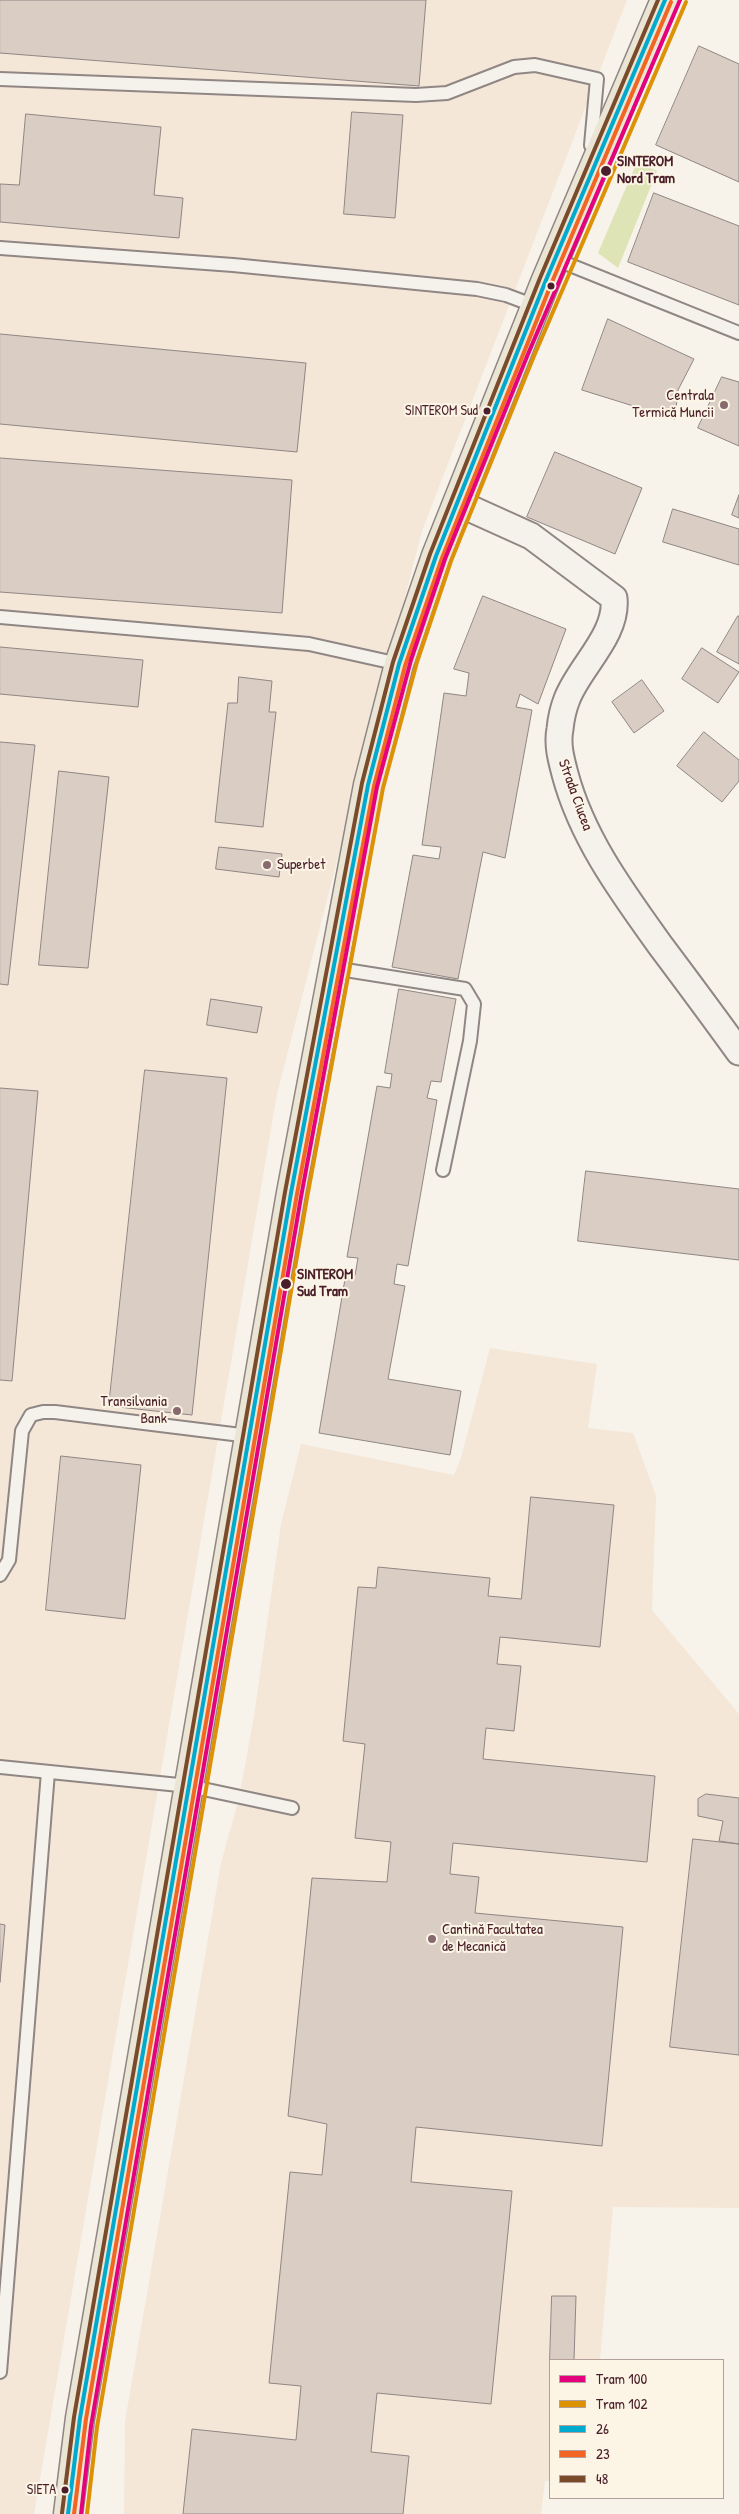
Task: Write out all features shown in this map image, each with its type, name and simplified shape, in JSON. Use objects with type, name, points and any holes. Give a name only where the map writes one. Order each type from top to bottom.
[{"type":"main road","points":[[68,2514],[80,2418],[249,1436],[333,968],[368,785],[399,664],[436,556],[541,309],[555,259],[665,0]]},
{"type":"street","name":"Strada Ciucea","points":[[458,503],[531,536],[614,598],[615,610],[607,630],[567,698],[562,717],[559,751],[567,780],[577,808],[597,851],[622,893],[738,1045]]},
{"type":"lane","points":[[0,79],[416,95],[447,93],[514,66],[535,65],[597,79],[591,145],[603,148]]},
{"type":"lane","points":[[0,248],[233,265],[476,289],[506,295],[541,309]]},
{"type":"lane","points":[[555,259],[739,333]]},
{"type":"lane","points":[[0,617],[309,644],[399,664]]},
{"type":"lane","points":[[333,968],[465,990],[474,1004],[470,1041],[443,1170]]},
{"type":"lane","points":[[0,1575],[9,1560],[22,1431],[31,1415],[55,1412],[249,1436]]},
{"type":"lane","points":[[0,1767],[189,1786],[292,1808]]},
{"type":"lane","points":[[0,2372],[48,1772]]},
{"type":"shaded area","points":[[0,0],[627,0],[422,531],[277,1094],[34,2514],[0,2514]]},
{"type":"shaded area","points":[[490,1348],[597,1364],[588,1428],[633,1433],[656,1496],[652,1610],[739,1714],[739,2208],[613,2207],[600,2359],[549,2359],[549,2481],[545,2481],[541,2514],[124,2514],[125,2421],[221,1863],[239,1798],[254,1716],[281,1524],[301,1444],[454,1475],[461,1458]]},
{"type":"green space","points":[[637,162],[657,171],[618,268],[598,253]]},
{"type":"building","points":[[0,0],[426,0],[419,86],[0,53]]},
{"type":"building","points":[[699,46],[739,64],[739,182],[656,145]]},
{"type":"building","points":[[352,112],[403,115],[395,218],[344,214]]},
{"type":"building","points":[[26,114],[161,127],[154,195],[183,198],[179,238],[0,222],[0,184],[19,185]]},
{"type":"building","points":[[654,193],[739,226],[739,305],[628,262]]},
{"type":"building","points":[[608,319],[694,359],[678,390],[675,419],[582,390]]},
{"type":"building","points":[[0,334],[306,363],[297,452],[0,424]]},
{"type":"building","name":"Centrala Termică Muncii","points":[[722,377],[739,382],[739,446],[698,428]]},
{"type":"building","points":[[555,452],[642,488],[615,554],[527,517]]},
{"type":"building","points":[[0,458],[292,480],[282,613],[0,592]]},
{"type":"building","points":[[739,495],[739,518],[732,515]]},
{"type":"building","points":[[673,509],[739,529],[739,565],[663,542]]},
{"type":"building","points":[[483,596],[566,629],[538,704],[520,694],[516,707],[532,710],[505,858],[483,852],[458,979],[392,967],[413,855],[439,859],[441,847],[422,845],[444,693],[466,696],[469,673],[454,669]]},
{"type":"building","points":[[739,616],[739,664],[717,652]]},
{"type":"building","points":[[0,647],[143,660],[138,707],[0,694]]},
{"type":"building","points":[[702,648],[739,672],[718,703],[682,679]]},
{"type":"building","points":[[239,677],[272,681],[269,712],[276,712],[263,827],[215,822],[228,703],[237,703]]},
{"type":"building","points":[[642,680],[664,711],[634,733],[612,702]]},
{"type":"building","points":[[704,732],[739,760],[739,781],[722,802],[677,766]]},
{"type":"building","points":[[0,742],[35,745],[8,985],[0,984]]},
{"type":"building","points":[[59,771],[109,777],[88,968],[39,965]]},
{"type":"building","points":[[219,847],[282,854],[279,877],[216,869]]},
{"type":"building","points":[[399,989],[456,999],[441,1082],[431,1081],[427,1098],[437,1100],[408,1266],[397,1264],[394,1284],[405,1286],[388,1379],[461,1391],[450,1455],[319,1433],[346,1273],[355,1275],[358,1258],[347,1257],[377,1086],[390,1088],[392,1074],[385,1073]]},
{"type":"building","points":[[211,999],[262,1007],[257,1033],[207,1025]]},
{"type":"building","points":[[145,1070],[227,1078],[192,1415],[109,1406]]},
{"type":"building","points":[[0,1088],[38,1091],[12,1381],[0,1380]]},
{"type":"building","points":[[586,1171],[739,1189],[739,1260],[578,1241]]},
{"type":"building","points":[[61,1456],[141,1465],[125,1619],[46,1610]]},
{"type":"building","points":[[531,1497],[614,1505],[600,1647],[500,1637],[497,1664],[521,1666],[514,1731],[486,1728],[483,1759],[655,1776],[647,1862],[453,1843],[450,1874],[479,1877],[475,1913],[623,1927],[602,2146],[416,2127],[411,2182],[512,2191],[491,2404],[377,2393],[371,2452],[409,2456],[403,2514],[183,2514],[192,2429],[296,2440],[301,2386],[269,2383],[290,2172],[322,2175],[327,2124],[288,2116],[312,1878],[387,1882],[391,1842],[355,1838],[365,1744],[343,1741],[358,1587],[376,1588],[378,1567],[490,1578],[488,1596],[521,1599]]},
{"type":"building","points":[[706,1794],[739,1798],[739,1844],[719,1841],[723,1821],[698,1816],[698,1799]]},
{"type":"building","points":[[693,1839],[739,1844],[739,2055],[670,2047]]},
{"type":"building","points":[[0,1924],[5,1925],[0,1982]]},
{"type":"building","points":[[552,2296],[576,2296],[574,2359],[550,2359]]},
{"type":"tram line","name":"100","points":[[81,2514],[91,2426],[301,1197],[377,787],[411,660],[445,559],[528,354],[680,0]]},
{"type":"tram line","name":"102","points":[[87,2514],[97,2427],[307,1198],[383,788],[417,662],[451,561],[534,356],[686,2]]},
{"type":"transit line","name":"48","points":[[62,2513],[74,2417],[285,1192],[362,783],[393,662],[430,554],[540,278],[658,0]]},
{"type":"transit line","name":"26","points":[[68,2514],[80,2418],[291,1193],[368,785],[399,664],[436,556],[546,280],[665,0]]},
{"type":"transit line","name":"23","points":[[74,2514],[86,2419],[297,1194],[374,786],[405,666],[442,558],[552,282],[671,2]]},
{"type":"place","name":"SINTEROM Nord Tram","points":[[606,171]]},
{"type":"place","name":"Centrala Termică Muncii","points":[[724,405]]},
{"type":"place","name":"SINTEROM Sud","points":[[487,411]]},
{"type":"place","name":"Superbet","points":[[267,865]]},
{"type":"place","name":"SINTEROM Sud Tram","points":[[286,1284]]},
{"type":"place","name":"Transilvania Bank","points":[[177,1411]]},
{"type":"place","name":"Cantină Facultatea de Mecanică","points":[[432,1939]]},
{"type":"place","name":"SIETA","points":[[65,2490]]}]
